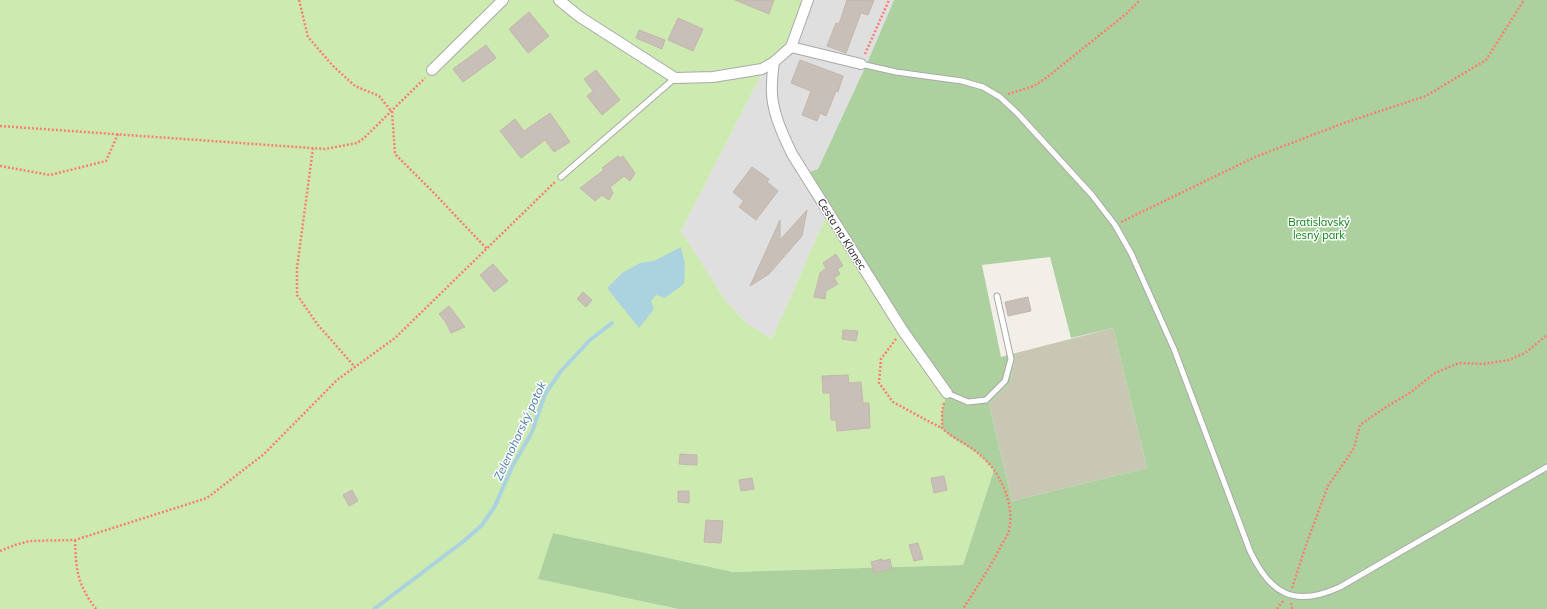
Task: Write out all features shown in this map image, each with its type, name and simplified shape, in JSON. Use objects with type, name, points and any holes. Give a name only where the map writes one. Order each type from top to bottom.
[{"type":"street","points":[[432,70],[503,0]]},
{"type":"street","points":[[559,0],[580,17],[676,78],[714,78],[762,69],[774,62],[791,47],[808,0]]},
{"type":"street","points":[[791,47],[861,64]]},
{"type":"street","name":"Cesta na Klanec","points":[[774,62],[771,86],[774,108],[782,134],[804,174],[903,331],[947,393]]},
{"type":"lane","points":[[861,64],[896,72],[962,81],[983,87],[1000,97],[1047,145],[1092,195],[1115,225],[1131,253],[1174,349],[1258,568],[1267,580],[1277,588],[1289,595],[1302,597],[1314,596],[1340,587],[1547,467]]},
{"type":"lane","points":[[561,177],[676,78]]},
{"type":"lane","points":[[947,393],[968,402],[986,400],[1005,381],[1011,359],[997,296]]},
{"type":"path","points":[[299,0],[308,37],[333,66],[355,86],[379,96],[392,112],[395,154],[487,249]]},
{"type":"path","points":[[861,64],[889,0]]},
{"type":"path","points":[[1000,97],[1034,86],[1046,78],[1126,14],[1140,0]]},
{"type":"path","points":[[1115,225],[1255,157],[1344,123],[1426,96],[1486,60],[1524,0]]},
{"type":"path","points":[[0,126],[326,149],[357,143],[364,138],[392,112],[432,70]]},
{"type":"path","points":[[0,166],[50,175],[106,161],[118,134]]},
{"type":"path","points":[[313,148],[297,268],[297,295],[318,325],[355,367]]},
{"type":"path","points":[[0,551],[15,544],[75,540],[207,498],[264,454],[337,380],[395,338],[561,177]]},
{"type":"path","points":[[903,331],[881,359],[879,383],[893,402],[942,428],[950,436],[979,454],[994,470],[1006,492],[1010,511],[1009,531],[993,561],[963,609]]},
{"type":"path","points":[[1289,595],[1328,486],[1354,448],[1360,425],[1411,392],[1435,373],[1459,363],[1483,364],[1509,360],[1525,353],[1547,336]]},
{"type":"path","points":[[942,428],[942,412],[947,393]]},
{"type":"path","points":[[75,540],[76,568],[88,599],[96,609]]},
{"type":"shaded area","points":[[800,0],[894,0],[868,61],[818,169],[804,174],[828,212],[772,339],[746,323],[726,301],[681,231],[760,77],[762,69],[806,6]]},
{"type":"shaded area","points":[[1113,328],[1147,468],[1012,501],[989,404],[1010,383],[1016,353]]},
{"type":"green space","points":[[0,0],[800,0],[806,6],[791,47],[762,69],[760,77],[681,231],[726,301],[746,323],[772,339],[828,212],[947,393],[950,436],[979,454],[994,470],[963,565],[733,572],[553,533],[539,579],[678,609],[0,609]]},
{"type":"green space","name":"Bratislavský lesný park","points":[[894,0],[1547,0],[1547,609],[678,609],[538,579],[553,533],[733,572],[963,565],[994,470],[979,454],[950,436],[942,428],[942,412],[947,393],[803,174],[818,169],[868,61]],"holes":[[[1050,257],[1071,338],[1113,328],[1147,468],[1012,501],[989,404],[1010,383],[1016,353],[1001,357],[982,265]]]},
{"type":"water","points":[[681,247],[685,264],[684,284],[665,298],[656,295],[651,301],[654,309],[639,328],[607,288],[622,273],[640,263],[654,261]]},
{"type":"building","points":[[735,0],[774,0],[769,14]]},
{"type":"building","points":[[847,0],[874,0],[868,15],[861,13],[846,53],[827,46],[836,23],[839,24]]},
{"type":"building","points":[[529,12],[549,36],[528,53],[509,29]]},
{"type":"building","points":[[678,18],[703,29],[693,51],[668,40]]},
{"type":"building","points":[[639,30],[665,40],[662,49],[636,38]]},
{"type":"building","points":[[486,45],[496,58],[463,82],[453,69]]},
{"type":"building","points":[[800,60],[843,76],[838,92],[836,91],[826,116],[820,113],[817,121],[802,115],[811,91],[791,83]]},
{"type":"building","points":[[596,70],[620,100],[602,115],[587,96],[593,91],[584,79]]},
{"type":"building","points":[[550,113],[570,142],[554,152],[545,140],[521,158],[500,131],[515,119],[524,131]]},
{"type":"building","points":[[618,156],[620,158],[623,156],[635,173],[630,181],[624,176],[610,187],[613,193],[609,200],[602,195],[595,201],[580,188],[604,170],[602,168]]},
{"type":"building","points":[[752,167],[769,179],[767,182],[778,191],[756,220],[739,207],[744,201],[733,192]]},
{"type":"building","points":[[807,210],[802,236],[769,274],[750,286],[780,220],[780,240]]},
{"type":"building","points":[[836,254],[843,266],[837,269],[840,274],[834,278],[838,284],[826,291],[825,299],[814,297],[820,273],[826,268],[823,263]]},
{"type":"building","points":[[493,264],[508,281],[494,292],[480,275]]},
{"type":"building","points":[[583,292],[592,300],[586,307],[577,299]]},
{"type":"building","points":[[1028,297],[1031,311],[1008,316],[1005,302]]},
{"type":"building","points":[[449,306],[465,327],[451,333],[445,321],[439,314]]},
{"type":"building","points":[[843,330],[858,331],[856,341],[842,339]]},
{"type":"building","points":[[848,375],[849,383],[861,382],[863,403],[869,403],[870,428],[837,431],[836,420],[831,420],[830,393],[823,393],[822,376]]},
{"type":"building","points":[[680,454],[697,455],[697,465],[679,464]]},
{"type":"building","points":[[944,476],[947,490],[934,493],[931,478]]},
{"type":"building","points":[[752,478],[754,489],[741,491],[739,480]]},
{"type":"building","points":[[352,490],[358,501],[349,506],[343,495]]},
{"type":"building","points":[[678,491],[689,491],[689,503],[678,502]]},
{"type":"building","points":[[706,520],[723,521],[721,543],[704,542]]},
{"type":"building","points":[[918,543],[923,559],[914,561],[909,545]]},
{"type":"building","points":[[882,559],[882,561],[890,559],[892,569],[874,573],[871,562]]},
{"type":"waterway","name":"Zelenohorský potok","points":[[374,609],[464,541],[482,525],[495,506],[512,467],[532,432],[545,394],[561,371],[590,340],[612,323]]}]
